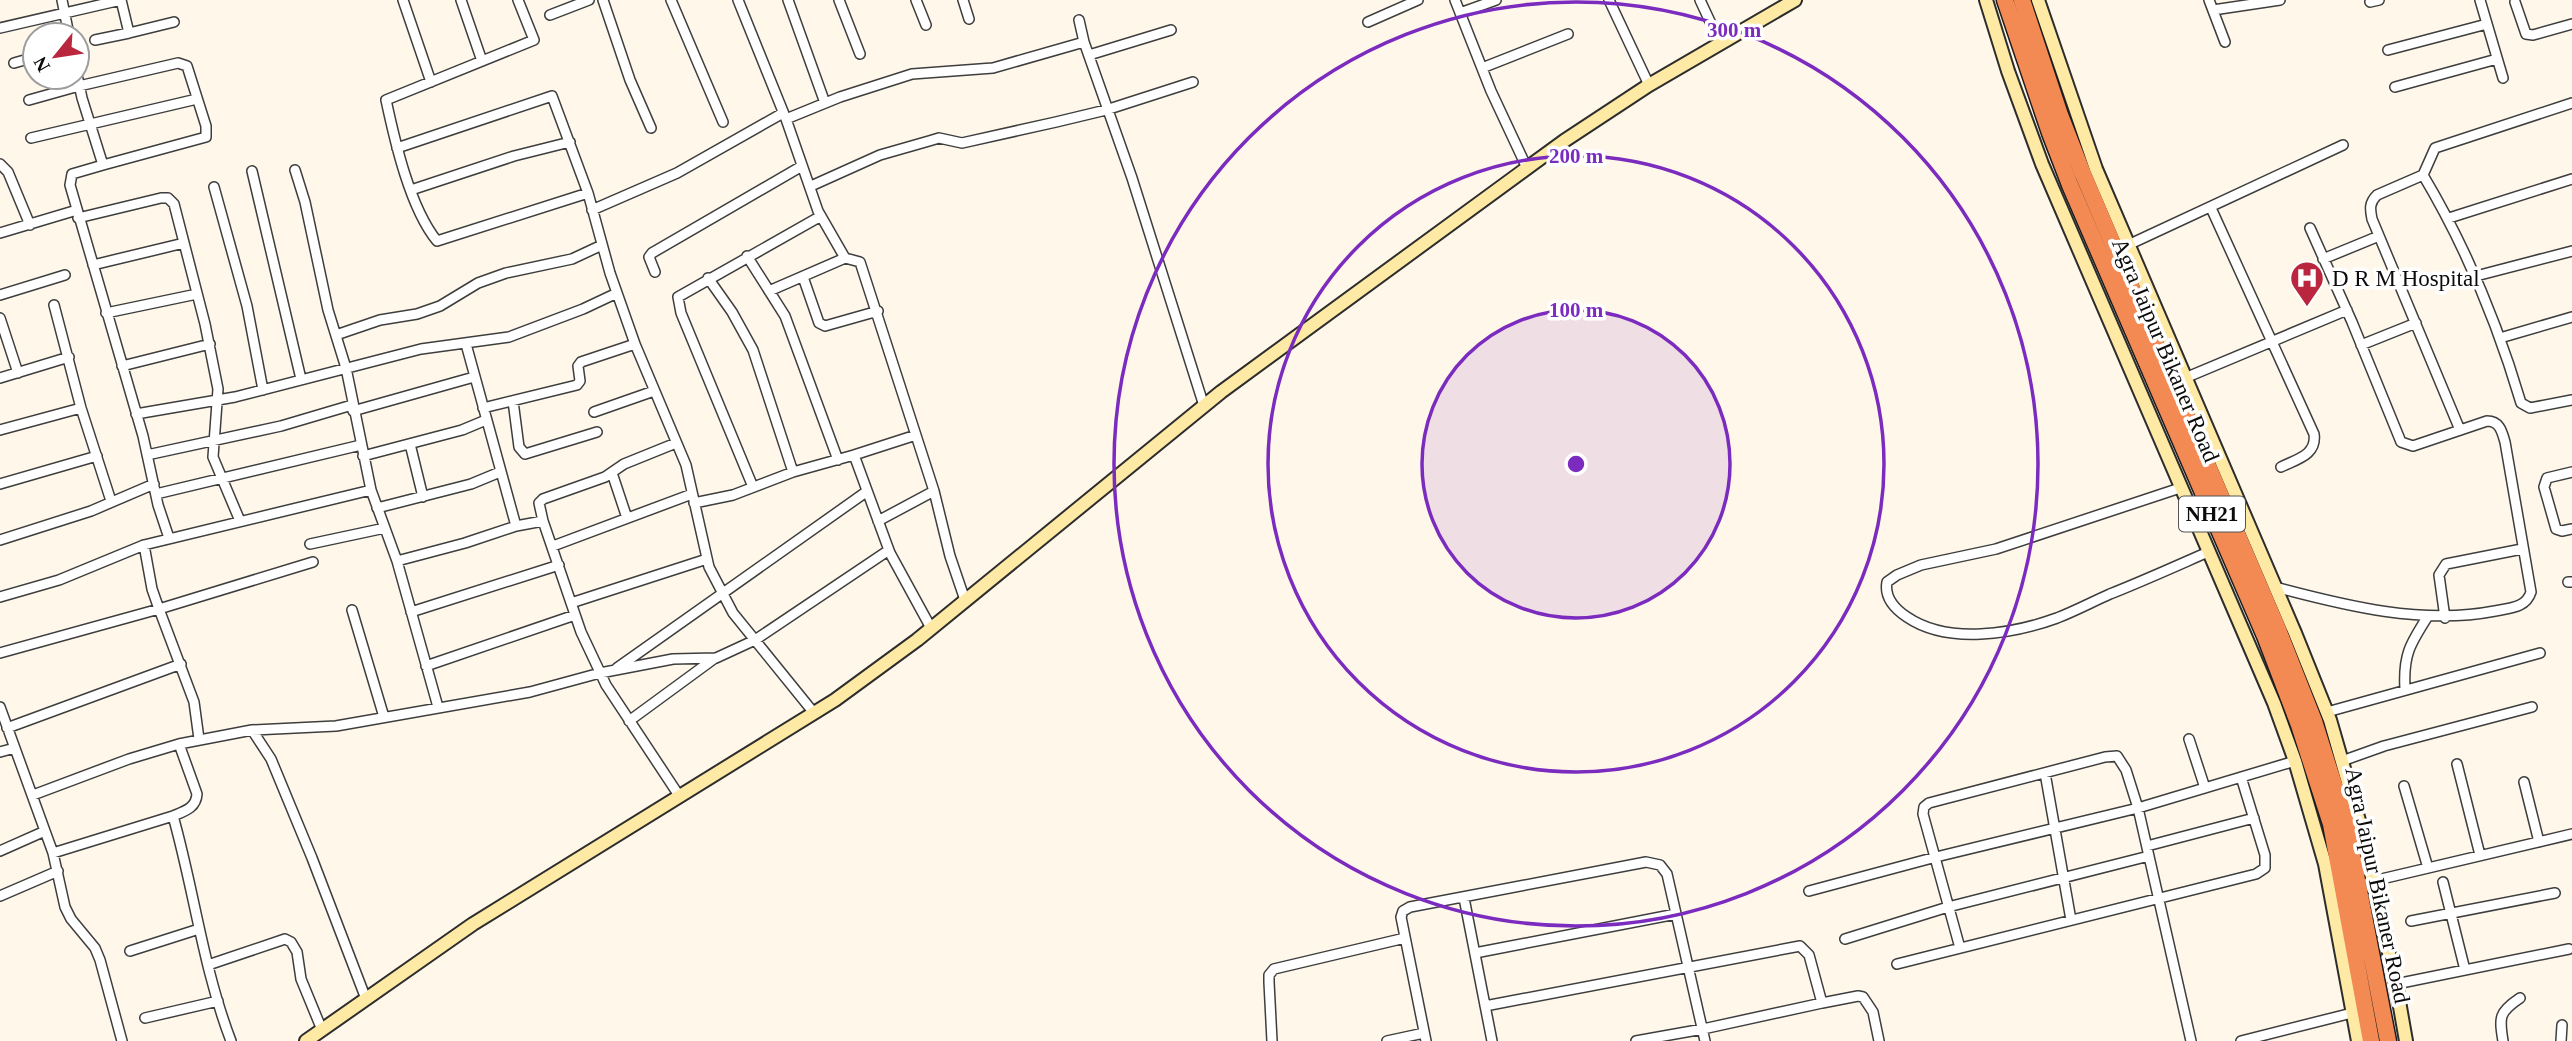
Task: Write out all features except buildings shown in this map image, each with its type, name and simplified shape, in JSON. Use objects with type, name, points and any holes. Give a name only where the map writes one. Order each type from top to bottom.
[{"type":"highway","name":"Agra Jaipur Bikaner Road","points":[[2006,0],[2070,185],[2265,636],[2299,725],[2331,824],[2371,1041]]},
{"type":"highway","name":"Agra Jaipur Bikaner Road","points":[[2022,0],[2060,115],[2087,166],[2314,721],[2348,835],[2388,1041]]},
{"type":"street","points":[[62,0],[66,21]]},
{"type":"street","points":[[0,28],[121,0],[129,33]]},
{"type":"street","points":[[402,0],[431,82]]},
{"type":"street","points":[[461,0],[482,61]]},
{"type":"street","points":[[518,0],[534,40],[386,100],[397,148],[411,190],[420,213],[437,241],[588,193]]},
{"type":"street","points":[[550,15],[589,0]]},
{"type":"street","points":[[603,0],[630,80],[651,128]]},
{"type":"street","points":[[671,0],[723,122]]},
{"type":"street","points":[[738,0],[785,116],[821,216],[845,258]]},
{"type":"street","points":[[788,0],[825,103]]},
{"type":"street","points":[[839,0],[860,54]]},
{"type":"street","points":[[916,0],[926,25]]},
{"type":"street","points":[[963,0],[969,19]]},
{"type":"street","points":[[1368,22],[1418,0]]},
{"type":"street","points":[[1455,0],[1527,168]]},
{"type":"street","points":[[1460,13],[1496,0]]},
{"type":"street","points":[[1609,0],[1648,85]]},
{"type":"street","points":[[1700,0],[1720,43]]},
{"type":"street","points":[[306,1041],[473,924],[814,713],[931,628],[1204,406],[1527,168],[1648,85],[1795,0]]},
{"type":"street","points":[[1986,0],[2008,71],[2042,164],[2274,704],[2295,761],[2325,864],[2358,1041]]},
{"type":"street","points":[[2038,0],[2087,166],[2128,245],[2326,712],[2360,824],[2406,1041]]},
{"type":"street","points":[[2225,42],[2211,5],[2280,0]]},
{"type":"street","points":[[2480,0],[2503,78]]},
{"type":"street","points":[[2515,2],[2526,34],[2533,35],[2572,24]]},
{"type":"street","points":[[1079,20],[1084,43],[1132,178],[1204,406]]},
{"type":"street","points":[[94,40],[174,22]]},
{"type":"street","points":[[2388,50],[2487,24]]},
{"type":"street","points":[[1088,55],[1171,30]]},
{"type":"street","points":[[1482,68],[1568,34]]},
{"type":"street","points":[[593,210],[677,173],[785,116],[912,74],[993,68],[1084,43]]},
{"type":"street","points":[[2395,87],[2497,59]]},
{"type":"street","points":[[13,63],[21,61]]},
{"type":"street","points":[[91,83],[183,63],[187,66],[207,132],[206,137],[72,174],[70,185],[169,538]]},
{"type":"street","points":[[811,187],[880,155],[939,138],[962,143],[1106,110],[1193,82]]},
{"type":"street","points":[[29,100],[61,91]]},
{"type":"street","points":[[81,91],[103,165]]},
{"type":"street","points":[[397,148],[552,96],[588,193],[635,344],[686,465],[707,559],[733,613],[814,713]]},
{"type":"street","points":[[31,138],[197,99]]},
{"type":"street","points":[[2460,430],[2379,236],[2370,208],[2372,200],[2377,195],[2423,175],[2435,148],[2572,103]]},
{"type":"street","points":[[411,190],[514,156],[570,142]]},
{"type":"street","points":[[2128,245],[2343,145]]},
{"type":"street","points":[[0,164],[8,172],[30,225]]},
{"type":"street","points":[[655,272],[649,257],[652,253],[802,166]]},
{"type":"street","points":[[295,170],[346,368],[371,490],[397,561],[438,707]]},
{"type":"street","points":[[252,171],[301,379]]},
{"type":"street","points":[[2423,175],[2449,218],[2476,275],[2524,406],[2530,408],[2572,400]]},
{"type":"street","points":[[2449,218],[2572,180]]},
{"type":"street","points":[[214,187],[247,306],[263,390]]},
{"type":"street","points":[[0,233],[78,214],[168,198],[174,204],[210,344],[218,389],[213,457],[240,521]]},
{"type":"street","points":[[2211,208],[2314,434],[2313,450],[2281,467]]},
{"type":"street","points":[[753,488],[678,303],[678,297],[821,216]]},
{"type":"street","points":[[2275,587],[2330,601],[2445,618],[2466,617],[2522,605],[2531,592],[2501,429],[2492,421],[2487,421],[2413,446],[2401,442],[2310,228]]},
{"type":"street","points":[[2323,258],[2379,236]]},
{"type":"street","points":[[93,265],[184,243]]},
{"type":"street","points":[[336,335],[380,320],[417,314],[440,306],[478,283],[506,272],[572,259],[602,245]]},
{"type":"street","points":[[2476,275],[2572,251]]},
{"type":"street","points":[[747,256],[794,336],[838,460]]},
{"type":"street","points":[[769,291],[845,258],[860,262],[878,312],[965,600]]},
{"type":"street","points":[[0,295],[65,275]]},
{"type":"street","points":[[803,276],[819,323],[825,326],[878,312]]},
{"type":"street","points":[[708,278],[732,312],[753,350],[793,472]]},
{"type":"street","points":[[136,414],[217,401],[421,349],[509,337],[617,293]]},
{"type":"street","points":[[106,313],[197,294]]},
{"type":"street","points":[[54,305],[81,408],[111,502]]},
{"type":"street","points":[[2185,378],[2347,310]]},
{"type":"street","points":[[2500,338],[2572,317]]},
{"type":"street","points":[[0,318],[18,373]]},
{"type":"street","points":[[2361,345],[2416,323]]},
{"type":"street","points":[[122,366],[210,344]]},
{"type":"street","points":[[466,344],[516,526]]},
{"type":"street","points":[[483,408],[577,385],[580,381],[578,366],[581,362],[635,344]]},
{"type":"street","points":[[0,378],[69,357]]},
{"type":"street","points":[[147,455],[281,426],[474,377]]},
{"type":"street","points":[[594,412],[654,391]]},
{"type":"street","points":[[513,401],[519,447],[526,454],[597,432]]},
{"type":"street","points":[[0,430],[81,408]]},
{"type":"street","points":[[363,456],[462,430],[486,420]]},
{"type":"street","points":[[552,546],[627,518],[693,498],[733,495],[793,472],[916,435]]},
{"type":"street","points":[[676,443],[539,503],[580,632],[600,673],[629,721],[680,797]]},
{"type":"street","points":[[410,444],[423,496]]},
{"type":"street","points":[[0,540],[155,489],[361,445]]},
{"type":"street","points":[[854,455],[889,550],[931,628]]},
{"type":"street","points":[[0,484],[97,456]]},
{"type":"street","points":[[377,508],[471,484],[500,472]]},
{"type":"street","points":[[2572,472],[2547,478],[2543,487],[2556,529],[2572,529]]},
{"type":"street","points":[[612,473],[627,518]]},
{"type":"street","points":[[2180,488],[2008,546],[1905,571],[1887,582],[1888,598],[1909,618],[1927,627],[1955,632],[1988,633],[2011,630],[2057,618],[2208,552]]},
{"type":"street","points":[[0,597],[59,580],[144,545],[371,490]]},
{"type":"street","points":[[878,521],[933,491]]},
{"type":"street","points":[[613,671],[866,492]]},
{"type":"street","points":[[397,561],[516,526],[543,521]]},
{"type":"street","points":[[310,544],[385,528]]},
{"type":"street","points":[[144,545],[159,609],[194,702],[200,739]]},
{"type":"street","points":[[2445,618],[2439,575],[2446,564],[2522,548]]},
{"type":"street","points":[[629,721],[716,658],[755,640],[889,550]]},
{"type":"street","points":[[572,603],[707,559]]},
{"type":"street","points":[[0,653],[159,609],[313,562]]},
{"type":"street","points":[[411,612],[559,565]]},
{"type":"street","points":[[352,610],[384,717]]},
{"type":"street","points":[[426,666],[575,615]]},
{"type":"street","points":[[2405,689],[2404,664],[2416,635],[2428,616]]},
{"type":"street","points":[[2326,712],[2540,653]]},
{"type":"street","points":[[33,795],[129,759],[200,739],[252,730],[336,726],[530,692],[600,673],[673,659],[716,658]]},
{"type":"street","points":[[7,728],[181,664]]},
{"type":"street","points":[[0,707],[53,853],[65,906],[100,960],[122,1041]]},
{"type":"street","points":[[2342,761],[2384,746],[2532,707]]},
{"type":"street","points":[[252,730],[271,759],[313,858],[366,999]]},
{"type":"street","points":[[2189,739],[2205,788]]},
{"type":"street","points":[[53,853],[187,810],[196,802],[197,794],[179,744]]},
{"type":"street","points":[[0,752],[15,748]]},
{"type":"street","points":[[1960,948],[1923,814],[1926,805],[2045,772],[2117,756],[2126,770],[2138,808],[2191,1041]]},
{"type":"street","points":[[1809,891],[2138,808],[2295,761]]},
{"type":"street","points":[[2457,764],[2480,855]]},
{"type":"street","points":[[2045,772],[2071,920]]},
{"type":"street","points":[[1897,964],[2256,874],[2266,864],[2265,855],[2241,777]]},
{"type":"street","points":[[2524,782],[2539,842]]},
{"type":"street","points":[[2404,786],[2428,868]]},
{"type":"street","points":[[173,816],[208,965],[231,1041]]},
{"type":"street","points":[[1845,939],[1948,907],[2062,877],[2254,818]]},
{"type":"street","points":[[0,850],[45,831]]},
{"type":"street","points":[[2373,881],[2572,834]]},
{"type":"street","points":[[1387,1041],[1425,1037],[1401,917],[1403,911],[1410,907],[1646,862],[1664,868],[1667,874],[1705,1041]]},
{"type":"street","points":[[0,896],[58,871]]},
{"type":"street","points":[[2443,882],[2465,970]]},
{"type":"street","points":[[2411,921],[2555,893]]},
{"type":"street","points":[[1464,898],[1492,1041]]},
{"type":"street","points":[[1475,953],[1676,914]]},
{"type":"street","points":[[130,950],[200,929]]},
{"type":"street","points":[[1272,1041],[1269,982],[1271,972],[1277,968],[1405,938]]},
{"type":"street","points":[[208,965],[277,940],[285,939],[291,942],[297,952],[301,979],[322,1030]]},
{"type":"street","points":[[1485,1006],[1800,946],[1809,955],[1822,1003]]},
{"type":"street","points":[[2396,984],[2569,949]]},
{"type":"street","points":[[1636,1041],[1858,996],[1863,998],[1873,1012],[1880,1041]]},
{"type":"street","points":[[2503,1041],[2501,1018],[2505,1008],[2520,998]]},
{"type":"street","points":[[145,1018],[218,1001]]},
{"type":"street","points":[[2241,1041],[2352,1013]]},
{"type":"street","points":[[2561,1041],[2562,1025]]},
{"type":"place","name":"D R M Hospital","points":[[2307,308]]}]
